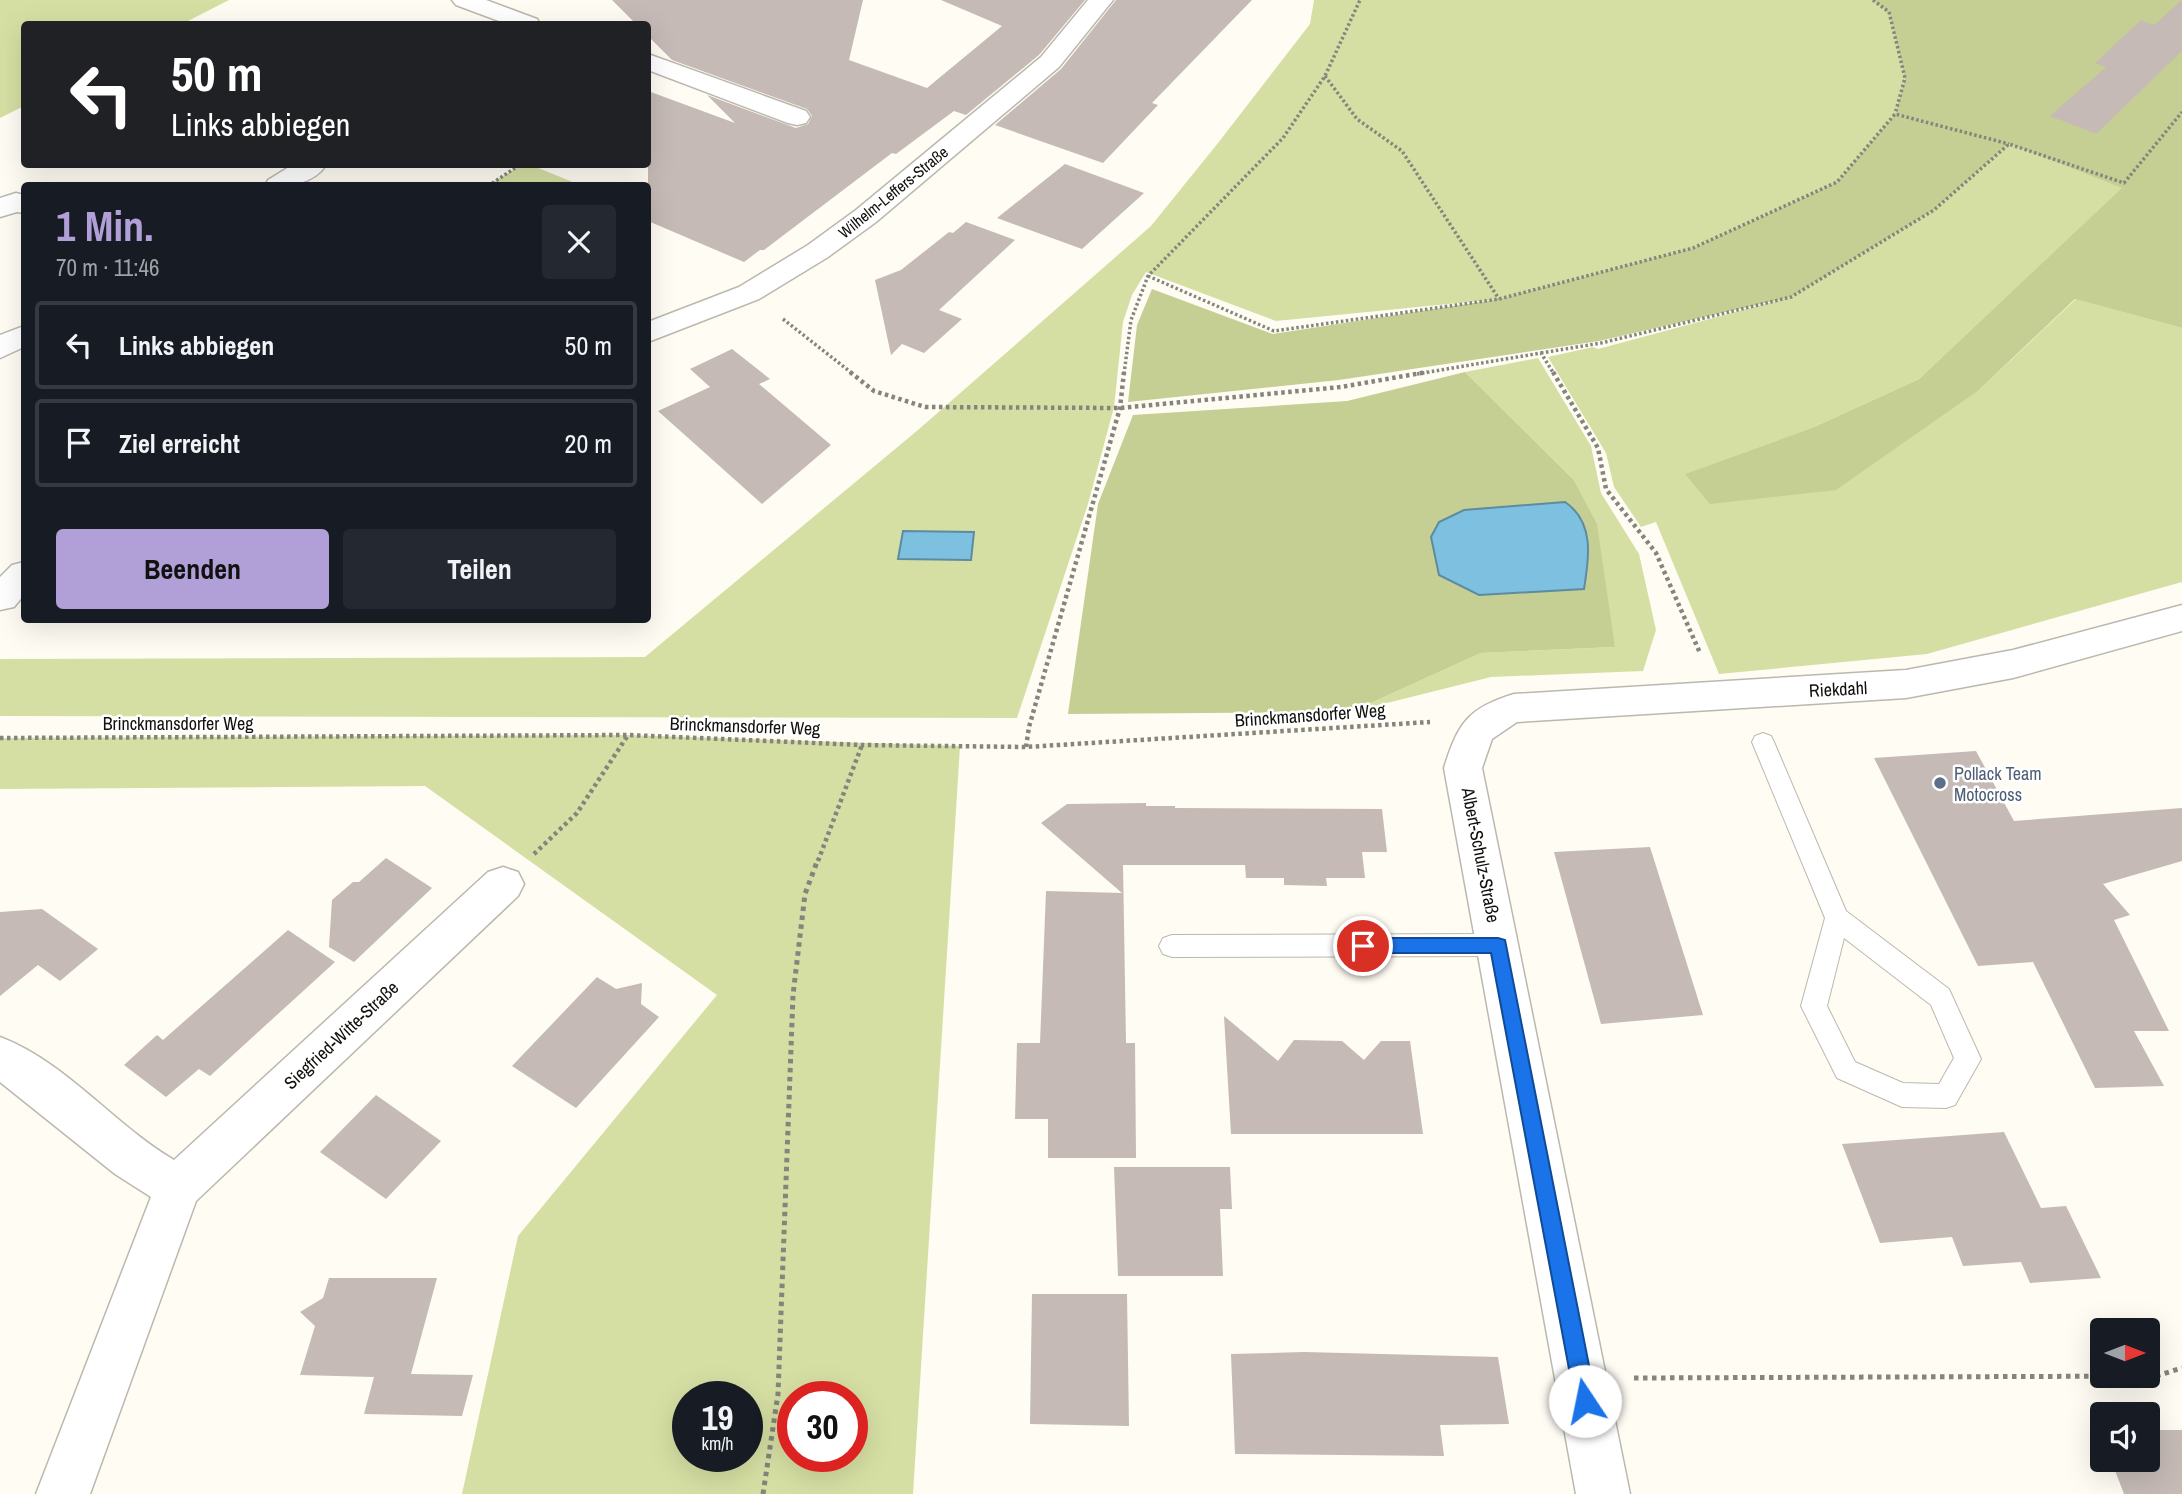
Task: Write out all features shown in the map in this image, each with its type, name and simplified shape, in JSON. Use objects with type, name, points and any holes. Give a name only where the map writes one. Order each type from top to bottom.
[{"type":"street","points":[[464,0],[520,21]]},
{"type":"street","points":[[495,12],[517,0]]},
{"type":"street","name":"Wilhelm-Leffers-Straße","points":[[651,332],[749,293],[818,251],[876,207],[1050,62],[1101,0]]},
{"type":"street","points":[[651,63],[797,117]]},
{"type":"street","points":[[285,182],[307,168]]},
{"type":"street","points":[[0,209],[16,201],[21,204]]},
{"type":"street","points":[[0,348],[21,337]]},
{"type":"street","name":"Riekdahl","points":[[1488,718],[1514,708],[1906,684],[2013,664],[2182,618]]},
{"type":"street","name":"Albert-Schulz-Straße","points":[[1488,718],[1474,735],[1463,768],[1602,1494]]},
{"type":"street","name":"Siegfried-Witte-Straße","points":[[63,1494],[178,1187],[503,884]]},
{"type":"street","points":[[0,1057],[24,1072],[149,1173],[178,1187]]},
{"type":"lane","points":[[1763,742],[1838,918],[1940,997],[1968,1059],[1946,1096],[1902,1095],[1846,1070],[1814,1006],[1838,918]]},
{"type":"lane","points":[[1172,946],[1498,945]]},
{"type":"path","points":[[1026,747],[1029,727],[1120,408],[1131,320],[1149,276],[1283,138],[1325,76],[1360,0]]},
{"type":"path","points":[[1149,276],[1274,331],[1499,299],[1693,248],[1837,182],[1895,114],[1905,78],[1889,12],[1873,0]]},
{"type":"path","points":[[1325,76],[1357,119],[1402,151],[1499,299]]},
{"type":"path","points":[[1895,114],[2009,144],[2124,183],[2182,113]]},
{"type":"path","points":[[749,293],[874,391],[925,408],[1120,408],[1341,387],[1601,343],[1791,297],[1934,210],[2009,144]]},
{"type":"path","points":[[494,182],[515,168]]},
{"type":"path","points":[[1541,353],[1598,448],[1606,489],[1656,553],[1717,695]]},
{"type":"path","name":"Brinckmansdorfer Weg","points":[[0,738],[628,735],[862,745],[1026,747],[1488,718]]},
{"type":"path","points":[[503,884],[577,813],[628,735]]},
{"type":"path","points":[[763,1494],[778,1394],[793,995],[804,894],[862,745]]},
{"type":"path","points":[[1581,1378],[2156,1376],[2182,1368]]},
{"type":"green space","points":[[0,0],[229,0],[188,21],[21,21],[21,108],[0,118]]},
{"type":"green space","points":[[1314,0],[1873,0],[1889,12],[1905,78],[1895,114],[1837,182],[1693,248],[1499,299],[1276,321],[1146,272],[1132,295],[1123,322],[1114,407],[1088,504],[1017,718],[0,716],[0,659],[645,657],[918,430],[1151,226],[1310,24]]},
{"type":"green space","points":[[1873,0],[2182,0],[2182,328],[2075,299],[1979,390],[1836,490],[1710,504],[1685,474],[1814,427],[1919,379],[2122,188],[2009,144],[1934,210],[1791,297],[1599,341],[1339,380],[1128,402],[1137,325],[1152,289],[1273,334],[1499,299],[1693,248],[1837,182],[1895,114],[1905,78],[1889,13]]},
{"type":"green space","points":[[2009,144],[2123,188],[1919,379],[1814,427],[1686,474],[1979,390],[2076,299],[2182,328],[2182,582],[1927,654],[1719,674],[1656,522],[1641,527],[1614,487],[1606,453],[1548,357],[1593,347],[1598,349],[1791,297],[1934,210]]},
{"type":"green space","points":[[516,168],[538,168],[573,182],[493,182]]},
{"type":"green space","points":[[1538,358],[1591,446],[1601,493],[1639,554],[1656,630],[1643,671],[1491,677],[1351,712],[1481,653],[1615,647],[1573,479],[1465,372]]},
{"type":"green space","points":[[1465,372],[1573,479],[1597,524],[1615,647],[1481,653],[1351,712],[1068,714],[1098,504],[1133,415],[1347,401]]},
{"type":"green space","points":[[628,735],[960,746],[913,1494],[462,1494],[518,1236],[717,995],[425,786],[0,789],[0,738]]},
{"type":"water","points":[[1565,502],[1575,510],[1586,530],[1588,554],[1584,589],[1479,595],[1439,575],[1431,537],[1439,522],[1464,510]]},
{"type":"water","points":[[903,531],[974,532],[971,560],[898,559]]},
{"type":"building","points":[[612,0],[863,0],[849,60],[927,88],[1002,26],[941,0],[1085,0],[1039,55],[966,115],[954,111],[744,262],[651,222],[651,182],[648,182],[648,168],[651,168],[651,92],[735,123],[707,95],[796,128],[808,124],[812,116],[807,109],[672,60],[651,39],[651,21],[633,21]]},
{"type":"building","points":[[1116,0],[1252,0],[1152,103],[1158,105],[1103,163],[995,125],[1061,69]]},
{"type":"building","points":[[2182,0],[2182,51],[2096,134],[2050,116],[2106,67],[2095,63],[2141,20],[2154,25]]},
{"type":"building","points":[[1065,164],[1144,193],[1082,249],[997,218]]},
{"type":"building","points":[[966,222],[1015,240],[939,310],[962,319],[924,353],[902,344],[891,355],[875,280],[901,270]]},
{"type":"building","points":[[732,349],[770,379],[759,384],[831,445],[762,504],[658,411],[710,387],[690,369]]},
{"type":"building","points":[[1976,751],[2014,821],[2182,808],[2182,861],[2103,884],[2130,915],[2114,920],[2169,1031],[2134,1031],[2164,1086],[2095,1088],[2033,962],[1978,966],[1874,758]]},
{"type":"building","points":[[1146,803],[1146,806],[1175,808],[1382,809],[1387,852],[1362,852],[1365,878],[1326,878],[1327,886],[1284,885],[1284,878],[1246,878],[1245,865],[1123,865],[1126,1043],[1135,1043],[1136,1158],[1048,1158],[1048,1119],[1015,1119],[1017,1043],[1040,1043],[1046,891],[1122,893],[1041,823],[1067,804]]},
{"type":"building","points":[[1650,847],[1703,1015],[1601,1024],[1554,852]]},
{"type":"building","points":[[386,858],[432,888],[354,962],[329,947],[332,900],[353,882],[359,882]]},
{"type":"building","points":[[42,909],[98,949],[60,981],[38,965],[0,996],[0,912]]},
{"type":"building","points":[[288,930],[335,962],[210,1076],[199,1069],[166,1097],[124,1065],[157,1035],[163,1040]]},
{"type":"building","points":[[597,977],[616,989],[642,983],[641,1004],[659,1017],[576,1108],[512,1066]]},
{"type":"building","points":[[1224,1016],[1278,1061],[1294,1040],[1342,1041],[1364,1060],[1381,1041],[1410,1041],[1423,1134],[1231,1134]]},
{"type":"building","points":[[376,1095],[441,1141],[386,1199],[320,1152]]},
{"type":"building","points":[[2004,1132],[2041,1208],[2066,1206],[2101,1278],[2030,1283],[2021,1262],[1963,1266],[1952,1237],[1880,1243],[1842,1144]]},
{"type":"building","points":[[1114,1167],[1230,1167],[1232,1209],[1220,1209],[1223,1276],[1118,1276]]},
{"type":"building","points":[[329,1278],[437,1278],[411,1374],[473,1375],[462,1416],[364,1414],[374,1377],[300,1375],[315,1326],[300,1312],[323,1298]]},
{"type":"building","points":[[1032,1294],[1127,1294],[1129,1426],[1030,1424]]},
{"type":"building","points":[[1304,1352],[1498,1357],[1509,1424],[1440,1425],[1444,1456],[1235,1454],[1231,1354]]},
{"type":"building","points":[[2160,1430],[2182,1430],[2182,1494],[2124,1494],[2116,1472],[2160,1472]]},
{"type":"place","name":"Pollack Team Motocross","points":[[1940,783]]},
{"type":"route","points":[[1363,946],[1498,945],[1585,1401]]}]
